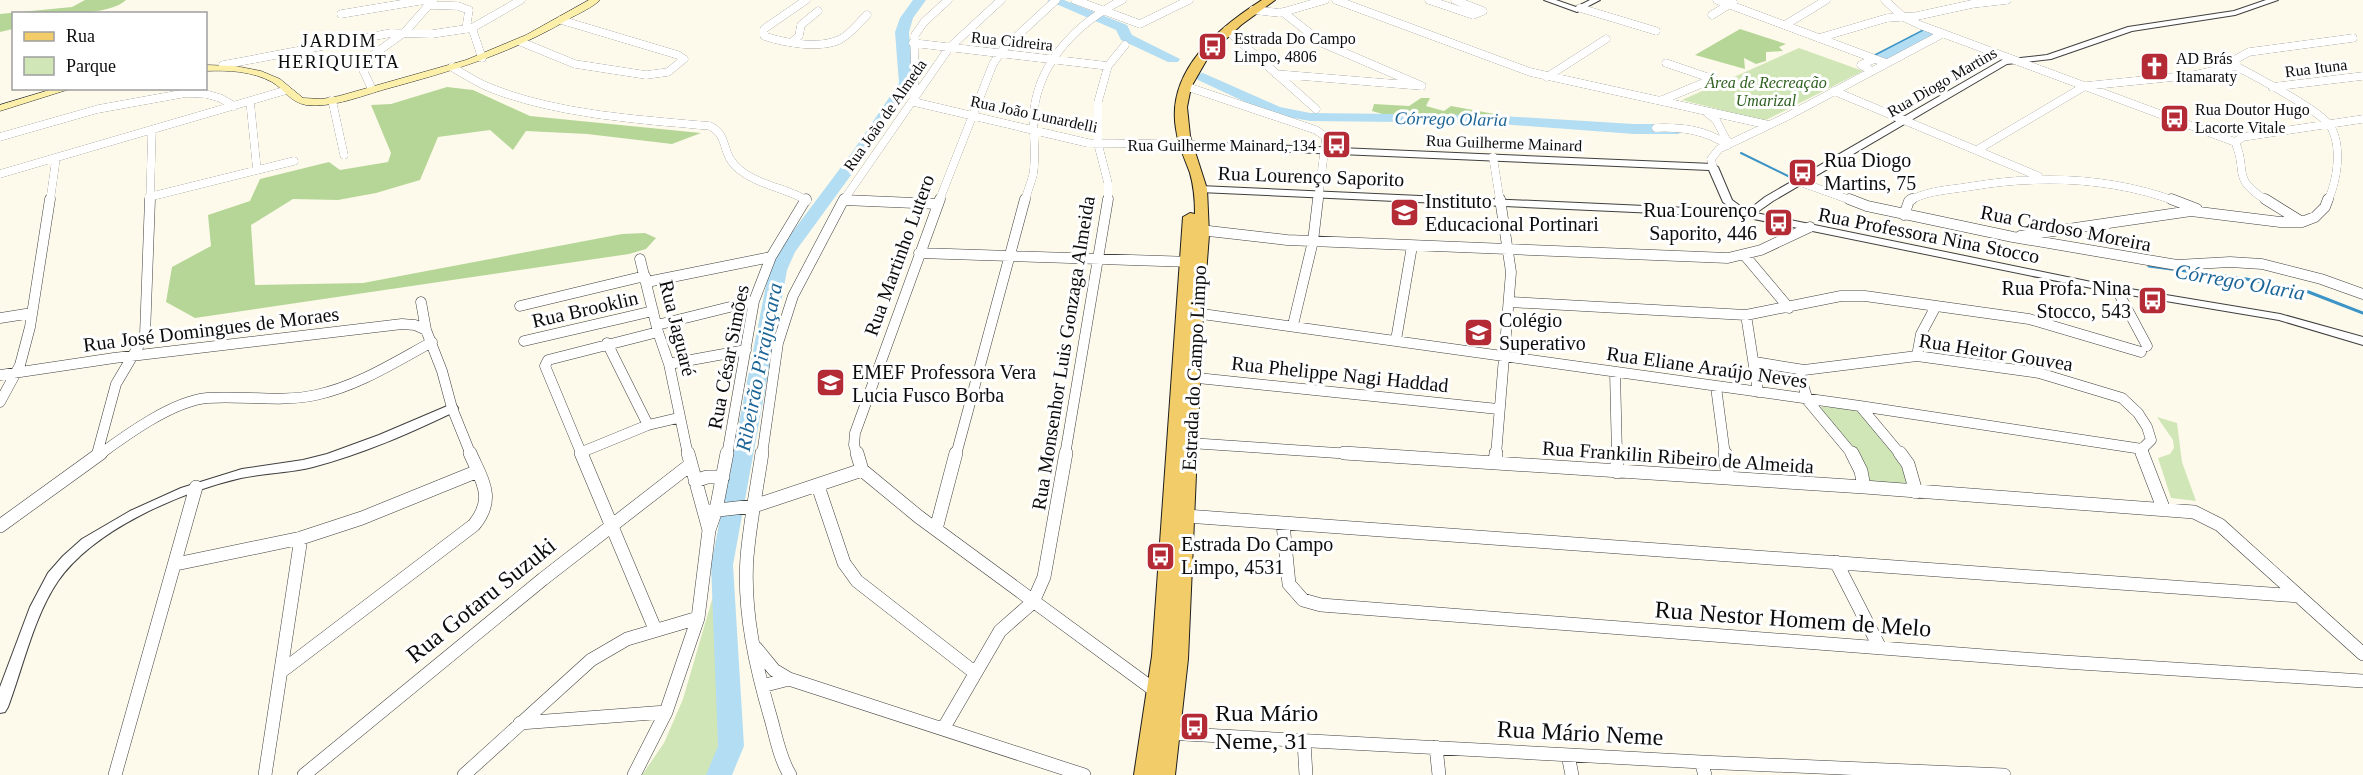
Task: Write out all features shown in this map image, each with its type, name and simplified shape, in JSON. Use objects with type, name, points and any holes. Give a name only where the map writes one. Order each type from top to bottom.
[{"type":"main road","points":[[207,68],[223,65],[241,68],[283,85],[296,99],[303,101],[332,100],[482,57],[521,42],[596,0]]},
{"type":"main road","name":"Estrada do Campo Limpo","points":[[1164,775],[1157,692],[1162,656],[1194,262],[1200,230],[1200,189],[1181,144],[1172,132],[1171,106],[1185,69],[1211,35],[1234,16],[1258,3],[1270,0]]},
{"type":"main road","name":"Estrada do Campo Limpo","points":[[1145,775],[1162,733],[1178,659],[1190,443],[1186,377],[1195,313],[1194,262],[1190,190],[1181,144],[1180,110],[1185,86],[1209,47],[1258,3]]},
{"type":"main road","points":[[0,108],[61,90]]},
{"type":"street","points":[[364,0],[369,9]]},
{"type":"street","points":[[223,65],[405,32],[432,34],[469,29],[506,4],[521,0]]},
{"type":"street","points":[[806,0],[764,29],[764,36],[793,41],[834,42],[841,39],[867,15]]},
{"type":"street","points":[[914,102],[913,43],[918,27],[948,0]]},
{"type":"street","name":"Rua João de Almeda","points":[[790,775],[762,686],[752,640],[746,578],[749,507],[784,318],[844,200],[914,102],[949,48],[1001,0]]},
{"type":"street","points":[[1075,0],[1097,14],[1137,23],[1145,23],[1189,0]]},
{"type":"street","points":[[936,529],[1033,174],[1036,93],[1051,59],[1097,14],[1122,0]]},
{"type":"street","points":[[1258,3],[1263,12],[1282,12],[1325,0]]},
{"type":"street","points":[[1336,0],[1547,77],[1661,100],[1769,126]]},
{"type":"street","points":[[1429,0],[1473,15],[1483,10],[1455,0]]},
{"type":"street","points":[[1548,0],[1656,31]]},
{"type":"street","points":[[1579,9],[1596,0]]},
{"type":"street","points":[[1718,0],[1732,2],[1785,25],[1886,63]]},
{"type":"street","points":[[1785,25],[1826,0]]},
{"type":"street","points":[[1885,0],[1903,17],[1942,34],[2235,142],[2241,153],[2240,172],[2247,185],[2302,222]]},
{"type":"street","points":[[1819,38],[1876,20],[1928,15],[1972,4],[2007,0]]},
{"type":"street","name":"Rua Diogo Martins","points":[[1746,214],[1904,120],[2012,60],[2048,57],[2131,29],[2235,13],[2274,0]]},
{"type":"street","name":"Rua Martinho Lutero","points":[[862,470],[854,445],[855,433],[919,253],[972,116],[999,53],[1054,1]]},
{"type":"street","points":[[372,89],[362,68],[363,64],[405,32],[429,2]]},
{"type":"street","points":[[341,14],[429,2],[458,6],[469,10],[469,29],[482,57]]},
{"type":"street","points":[[1712,15],[1732,2]]},
{"type":"street","points":[[793,41],[799,36],[801,25],[818,11]]},
{"type":"street","points":[[1276,74],[1422,86],[1322,43],[1282,12]]},
{"type":"street","points":[[521,42],[575,64],[646,75],[668,72],[684,59],[678,55],[561,20]]},
{"type":"street","points":[[1227,30],[1316,109]]},
{"type":"street","points":[[1746,214],[1728,202],[1713,167],[1711,159],[1714,154],[1728,144],[1769,126],[1942,34]]},
{"type":"street","points":[[2236,66],[2236,59],[2250,52],[2353,38]]},
{"type":"street","points":[[1547,77],[1606,39]]},
{"type":"street","name":"Rua Cidreira","points":[[913,43],[1108,66]]},
{"type":"street","name":"Rua Monsenhor Luis Gonzaga Almeida","points":[[1033,602],[1044,577],[1109,195],[1107,177],[1098,144],[1098,102],[1108,66],[1125,45]]},
{"type":"street","points":[[241,68],[258,57]]},
{"type":"street","points":[[1872,71],[1861,66],[1874,59]]},
{"type":"street","points":[[1661,100],[1713,79],[1711,76],[1666,63]]},
{"type":"street","points":[[1904,214],[1906,206],[1915,198],[1967,187],[2041,177],[2074,177],[2112,182],[2154,193],[2200,210],[2280,222],[2302,222],[2320,213],[2333,189],[2337,164],[2337,146],[2330,124],[2236,66],[2194,75],[2085,86],[1977,150]]},
{"type":"street","name":"Rua César Simões","points":[[452,67],[486,87],[530,100],[624,119],[701,124],[720,130],[723,135],[725,155],[737,168],[768,185],[808,200],[771,257],[754,301],[723,477],[714,510]]},
{"type":"street","points":[[915,73],[933,73]]},
{"type":"street","points":[[1392,84],[1401,79],[1399,75]]},
{"type":"street","name":"Rua Ituna","points":[[2272,87],[2363,76]]},
{"type":"street","points":[[1185,86],[1325,135],[1313,241],[1293,325]]},
{"type":"street","points":[[0,174],[287,90]]},
{"type":"street","points":[[1834,91],[2041,177]]},
{"type":"street","points":[[0,137],[106,107],[186,93],[206,94],[220,98],[234,106]]},
{"type":"street","points":[[332,100],[344,155]]},
{"type":"street","points":[[250,101],[257,170]]},
{"type":"street","name":"Rua João Lunardelli","points":[[914,102],[1098,144],[1181,144]]},
{"type":"street","points":[[1701,109],[1716,120],[1728,144]]},
{"type":"street","points":[[2235,142],[2243,137],[2363,119]]},
{"type":"street","points":[[1656,128],[1693,128],[1714,135],[1728,144]]},
{"type":"street","points":[[97,454],[116,384],[141,345],[145,334],[152,130]]},
{"type":"street","name":"Rua Guilherme Mainard","points":[[1181,144],[1713,167]]},
{"type":"street","points":[[1493,157],[1511,272],[1495,463]]},
{"type":"street","points":[[0,402],[20,365],[32,313],[56,159]]},
{"type":"street","points":[[149,197],[294,161]]},
{"type":"street","name":"Rua Cardoso Moreira","points":[[1800,182],[1841,198],[2013,237],[2160,264],[2191,266],[2230,262],[2262,264],[2321,279],[2363,294]]},
{"type":"street","name":"Rua Lourenço Saporito","points":[[1200,189],[1709,211],[1746,214],[1810,227]]},
{"type":"street","points":[[844,200],[938,204]]},
{"type":"street","name":"Rua Lourenço Saporito","points":[[1709,211],[1728,202]]},
{"type":"street","points":[[2013,237],[2200,210]]},
{"type":"street","name":"Rua Professora Nina Stocco","points":[[1200,230],[1313,241],[1710,258],[1746,257],[1765,251],[1810,227],[2118,290],[2280,318],[2363,341]]},
{"type":"street","points":[[1396,340],[1412,246]]},
{"type":"street","points":[[919,253],[1194,262]]},
{"type":"street","points":[[520,306],[646,279],[771,257]]},
{"type":"street","points":[[1746,257],[1789,308]]},
{"type":"street","name":"Rua Jaguaré","points":[[640,259],[657,328],[669,364],[678,418],[695,482],[714,510],[709,530],[698,618]]},
{"type":"street","points":[[1510,303],[1746,315],[1852,296],[2029,319],[2144,349],[2118,290]]},
{"type":"street","points":[[655,629],[610,524],[546,363],[554,357],[754,301]]},
{"type":"street","points":[[282,671],[470,529],[483,515],[487,505],[487,494],[452,408],[432,342],[426,330],[421,302]]},
{"type":"street","points":[[1917,356],[1921,334],[1935,306]]},
{"type":"street","name":"Rua Brooklin","points":[[524,341],[653,311]]},
{"type":"street","points":[[0,318],[32,313]]},
{"type":"street","name":"Rua Eliane Araújo Neves","points":[[1195,313],[1860,406],[2142,449]]},
{"type":"street","points":[[1746,315],[1758,392]]},
{"type":"street","name":"Rua José Domingues de Moraes","points":[[0,375],[402,324],[415,325],[426,330]]},
{"type":"street","points":[[0,526],[97,454],[152,419],[186,403],[206,398],[292,399],[318,395],[360,381],[432,342]]},
{"type":"street","points":[[607,343],[648,425]]},
{"type":"street","points":[[669,364],[746,350]]},
{"type":"street","name":"Rua Heitor Gouvea","points":[[1755,362],[1798,369],[1917,356],[2039,374],[2122,398],[2138,413],[2151,435],[2151,440],[2142,449]]},
{"type":"street","points":[[1798,369],[1807,400],[1854,453],[1862,472],[1864,487]]},
{"type":"street","points":[[1615,372],[1617,472]]},
{"type":"street","name":"Rua Phelippe Nagi Haddad","points":[[1186,377],[1498,409]]},
{"type":"street","points":[[1716,387],[1728,478]]},
{"type":"street","points":[[1860,406],[1908,464],[1916,492]]},
{"type":"street","points":[[0,707],[41,598],[55,575],[74,554],[112,527],[160,502],[196,488],[234,475],[309,463],[349,452],[398,434],[452,408]]},
{"type":"street","points":[[582,452],[648,425],[678,418]]},
{"type":"street","name":"Rua Frankilin Ribeiro de Almeida","points":[[1190,443],[1864,487],[2194,512],[2212,519],[2363,654]]},
{"type":"street","points":[[2142,449],[2164,510]]},
{"type":"street","name":"Rua Gotaru Suzuki","points":[[304,775],[610,524],[690,465]]},
{"type":"street","points":[[714,510],[749,507],[862,470],[1033,602],[1157,692]]},
{"type":"street","points":[[176,564],[301,538],[362,518],[478,471]]},
{"type":"street","points":[[695,482],[707,477],[723,477]]},
{"type":"street","points":[[818,486],[844,563],[857,581],[974,672]]},
{"type":"street","points":[[115,775],[196,488]]},
{"type":"street","points":[[1186,516],[2299,596]]},
{"type":"street","name":"Rua Nestor Homem de Melo","points":[[1283,524],[1289,584],[1303,600],[1321,605],[1880,648],[2363,681]]},
{"type":"street","points":[[265,775],[301,538]]},
{"type":"street","points":[[1836,562],[1880,648]]},
{"type":"street","points":[[943,729],[974,672],[1000,631],[1033,602]]},
{"type":"street","points":[[464,775],[591,660],[627,639],[698,618]]},
{"type":"street","points":[[634,775],[666,712],[698,618]]},
{"type":"street","points":[[752,640],[764,659],[789,680],[1084,775]]},
{"type":"street","points":[[762,686],[789,680]]},
{"type":"street","points":[[520,723],[666,712]]},
{"type":"street","name":"Rua Mário Neme","points":[[1162,733],[1568,755],[1703,769],[2004,775]]},
{"type":"street","points":[[1304,742],[1306,775]]},
{"type":"street","points":[[1436,747],[1439,775]]},
{"type":"street","points":[[1568,755],[1572,775]]},
{"type":"green space","points":[[85,0],[126,0],[117,6],[89,12],[21,12],[72,7]]},
{"type":"green space","points":[[12,13],[12,29],[0,32],[0,14]]},
{"type":"green space","points":[[1740,29],[1786,44],[1779,47],[1783,51],[1766,52],[1766,61],[1756,64],[1744,58],[1745,69],[1695,55]]},
{"type":"green space","name":"Área de Recreação Umarizal","points":[[1799,48],[1863,71],[1764,121],[1682,100]]},
{"type":"green space","points":[[447,87],[473,90],[530,116],[701,133],[672,144],[587,134],[526,131],[513,150],[490,130],[438,137],[420,180],[376,193],[338,200],[293,199],[251,225],[255,285],[363,283],[622,234],[645,233],[656,238],[646,249],[629,254],[195,318],[166,302],[172,267],[211,246],[208,215],[250,201],[260,179],[329,162],[340,170],[388,162],[391,153],[371,105],[391,104]]},
{"type":"green space","points":[[1421,98],[1430,98],[1426,106],[1444,111],[1451,106],[1527,120],[1501,121],[1386,115],[1372,111],[1374,104],[1409,106]]},
{"type":"green space","points":[[1812,406],[1864,410],[1893,445],[1910,485],[1869,486]]},
{"type":"green space","points":[[2157,417],[2177,423],[2182,462],[2196,501],[2171,498],[2158,458],[2170,454],[2174,448],[2173,440]]},
{"type":"green space","points":[[714,593],[727,679],[719,752],[711,775],[642,775],[664,743],[683,699]]},
{"type":"water","points":[[1927,28],[1941,34],[1886,63],[1871,57]]},
{"type":"waterway","name":"Ribeirão Pirajuçara","points":[[719,775],[731,746],[722,565],[778,270],[787,251],[857,157],[906,83],[902,32],[907,18],[920,0]]},
{"type":"waterway","name":"Córrego Olaria","points":[[1053,0],[1122,28],[1126,37],[1173,59]]},
{"type":"waterway","name":"Córrego Olaria","points":[[1203,77],[1276,111],[1310,117],[1487,119],[1634,129],[1678,129]]},
{"type":"waterway","name":"Córrego Olaria","points":[[1741,153],[1796,180]]},
{"type":"waterway","name":"Córrego Olaria","points":[[2149,266],[2246,279],[2306,291],[2363,313]]},
{"type":"place","name":"Estrada Do Campo Limpo, 4806","points":[[1213,47]]},
{"type":"place","name":"AD Brás Itamaraty","points":[[2155,67]]},
{"type":"place","name":"Rua Doutor Hugo Lacorte Vitale","points":[[2174,118]]},
{"type":"place","name":"Rua Guilherme Mainard, 134","points":[[1337,145]]},
{"type":"place","name":"Rua Diogo Martins, 75","points":[[1803,172]]},
{"type":"place","name":"Instituto Educacional Portinari","points":[[1404,212]]},
{"type":"place","name":"Rua Lourenço Saporito, 446","points":[[1778,222]]},
{"type":"place","name":"Rua Profa. Nina Stocco, 543","points":[[2152,300]]},
{"type":"place","name":"Colégio Superativo","points":[[1478,332]]},
{"type":"place","name":"EMEF Professora Vera Lucia Fusco Borba","points":[[831,383]]},
{"type":"place","name":"Estrada Do Campo Limpo, 4531","points":[[1160,556]]},
{"type":"place","name":"Rua Mário Neme, 31","points":[[1194,727]]},
{"type":"district","name":"JARDIM HERIQUIETA","points":[[339,51]]}]
